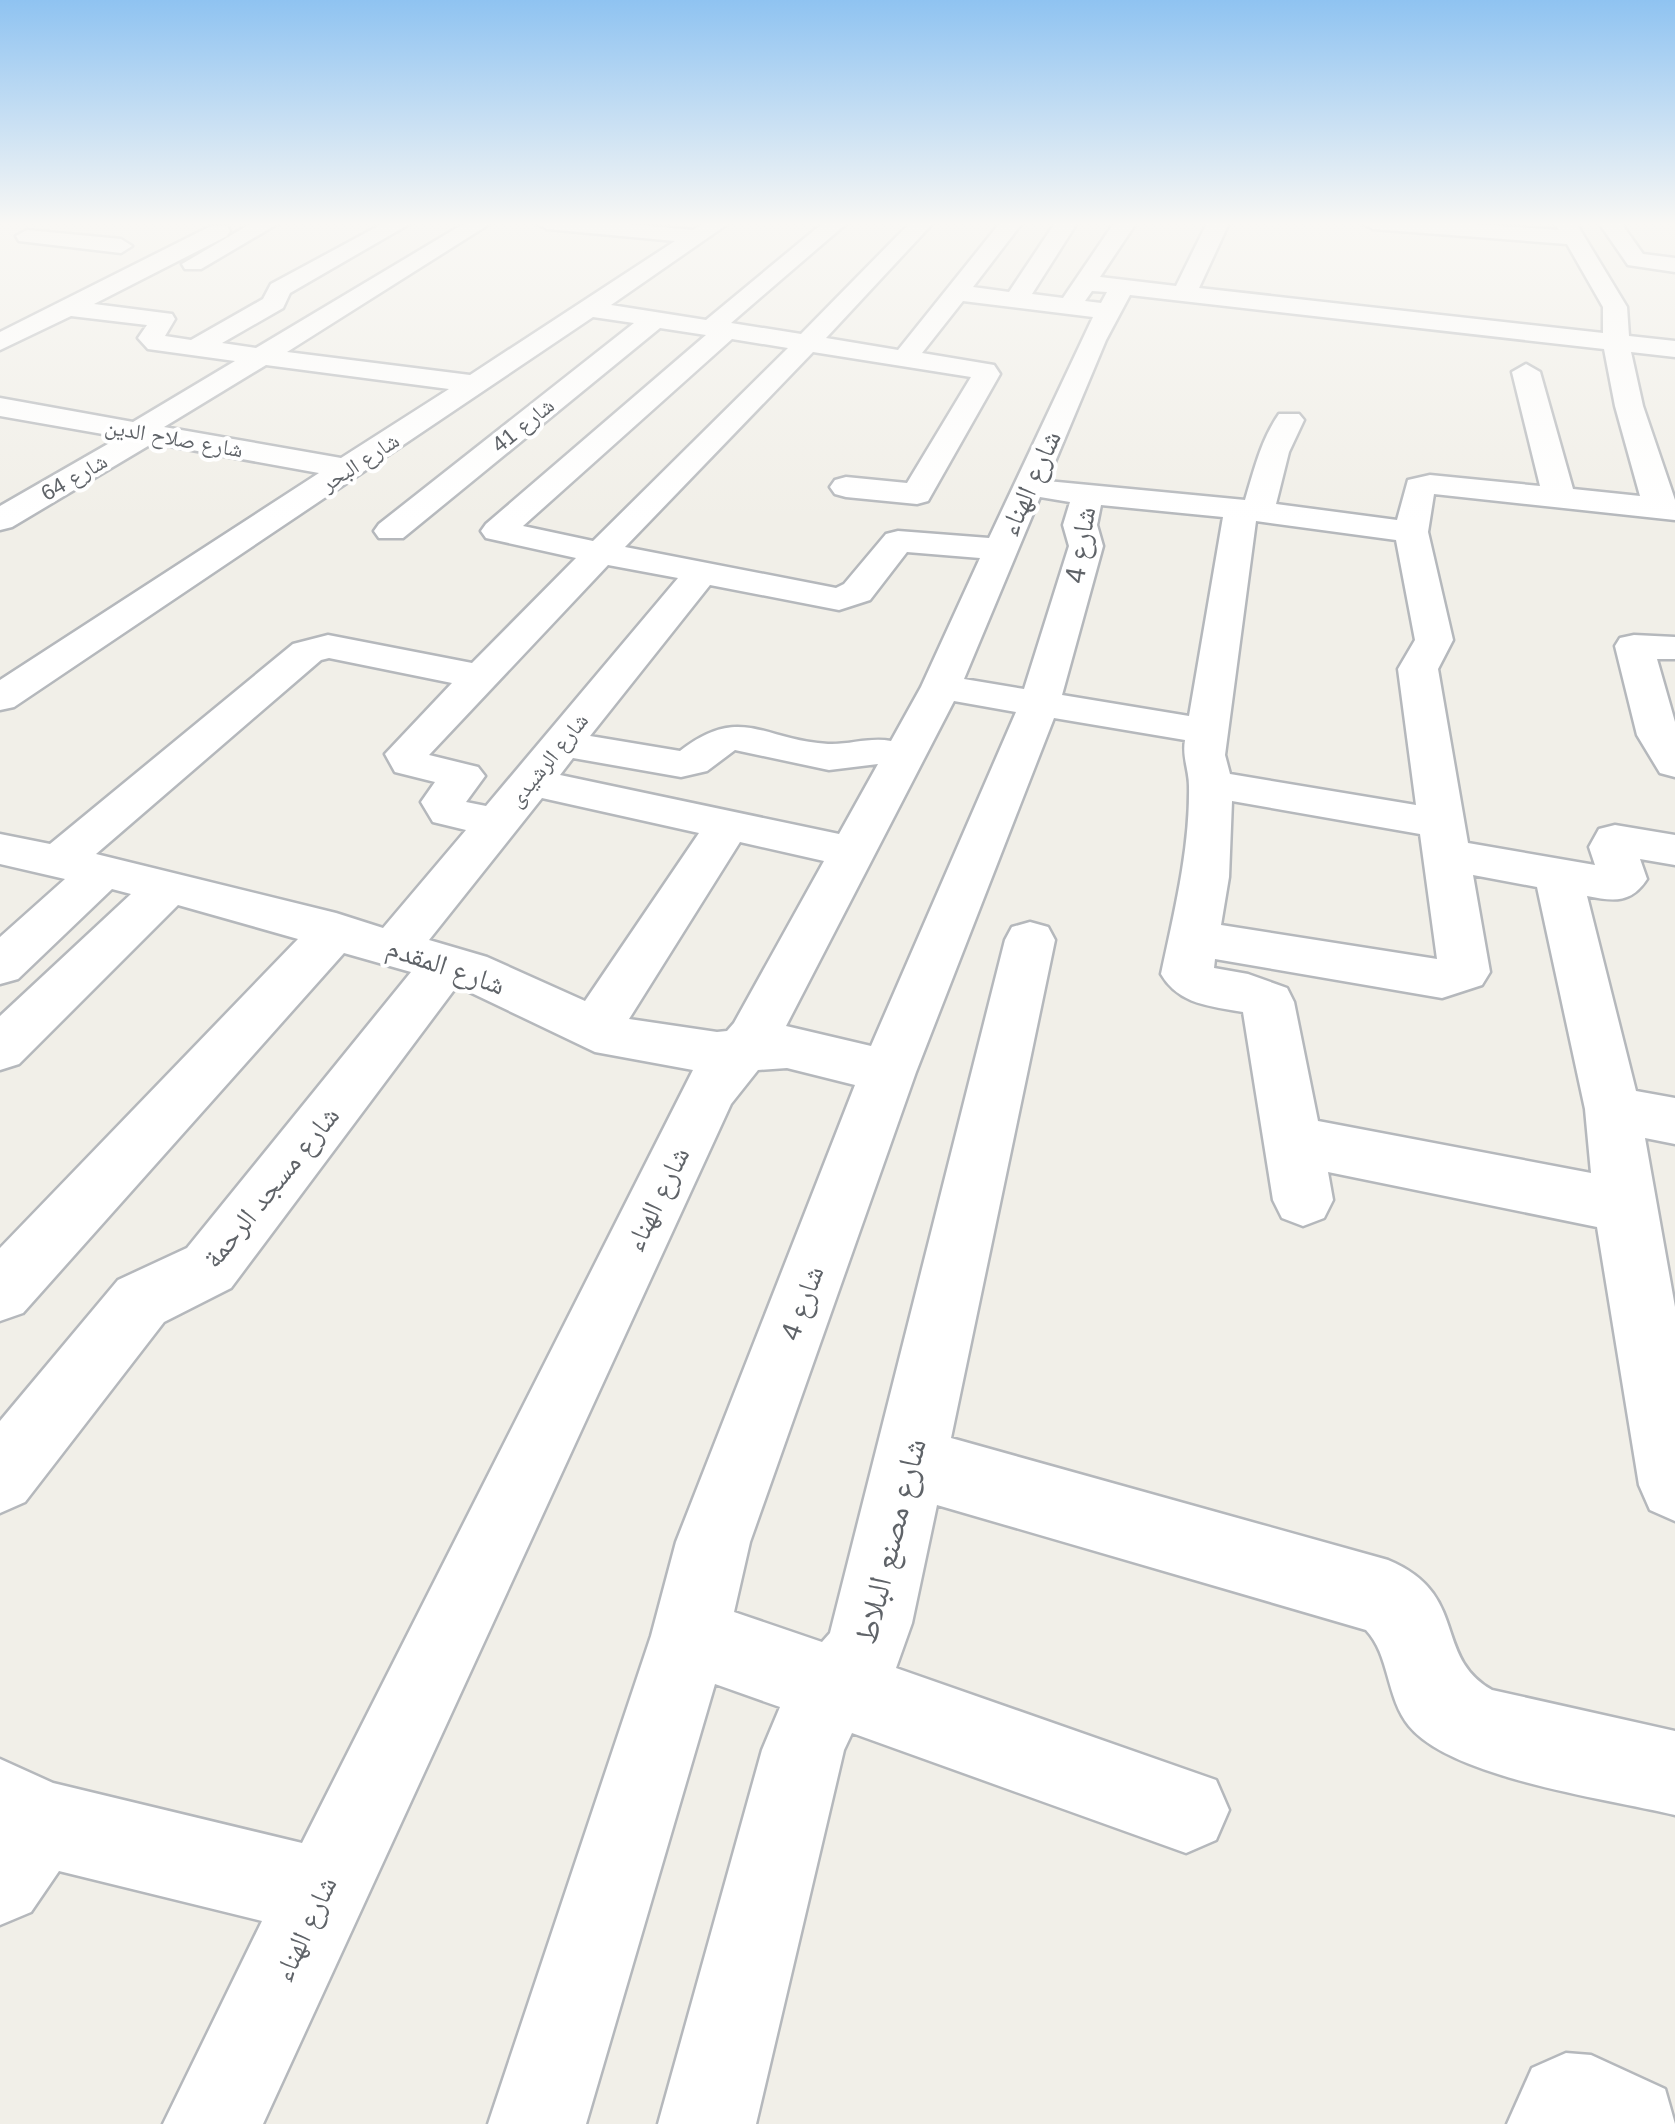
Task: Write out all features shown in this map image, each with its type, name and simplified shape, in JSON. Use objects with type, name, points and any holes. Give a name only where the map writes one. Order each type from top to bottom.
[{"type":"street","points":[[0,342],[39,322]]},
{"type":"street","points":[[161,322],[151,340],[485,398],[614,426]]},
{"type":"street","points":[[196,348],[240,322]]},
{"type":"street","name":"شارع 64","points":[[0,520],[318,322]]},
{"type":"street","name":"شارع البحر","points":[[0,698],[348,469],[485,398],[575,322]]},
{"type":"street","name":"شارع 41","points":[[391,531],[563,417],[665,322]]},
{"type":"street","points":[[673,322],[979,368],[986,374],[917,494],[846,487]]},
{"type":"street","points":[[727,322],[498,528],[502,533],[840,599],[857,592],[898,541],[1000,550]]},
{"type":"street","points":[[497,823],[446,810],[443,802],[462,781],[460,774],[407,760],[410,750],[727,428],[825,322]]},
{"type":"street","points":[[906,358],[936,322]]},
{"type":"street","name":"شارع الهناء","points":[[212,2124],[710,1091],[744,1050],[904,756],[940,687],[1000,550],[1058,490],[1091,322]]},
{"type":"street","points":[[1442,322],[1675,349]]},
{"type":"street","points":[[1193,938],[1442,980],[1464,972],[1466,965],[1442,839],[1418,669],[1434,640],[1411,532],[1417,490],[1422,485],[1667,509],[1629,406],[1615,322]]},
{"type":"street","points":[[1526,372],[1560,498]]},
{"type":"street","name":"شارع صلاح الدين","points":[[1,415],[46,415],[348,469]]},
{"type":"street","points":[[1289,420],[1250,510],[1206,731],[1204,755],[1211,784],[1204,877],[1187,974],[1192,981],[1254,993],[1268,1002],[1296,1142],[1303,1200]]},
{"type":"street","points":[[1058,490],[1411,532]]},
{"type":"street","name":"شارع 4","points":[[537,2124],[690,1636],[713,1542],[888,1072],[1040,703],[1086,546],[1058,490]]},
{"type":"street","name":"شارع الرشيدى","points":[[421,955],[497,823],[702,573]]},
{"type":"street","points":[[0,966],[80,867],[307,652],[328,646],[481,677]]},
{"type":"street","points":[[1211,784],[1442,839],[1559,876],[1612,885],[1622,883],[1612,844],[1671,806],[1658,734],[1634,646],[1675,648]]},
{"type":"street","points":[[940,687],[1206,731]]},
{"type":"street","points":[[562,744],[681,764],[692,762],[732,737],[829,758],[874,751],[904,756]]},
{"type":"street","points":[[531,782],[852,852]]},
{"type":"street","points":[[595,1029],[727,826]]},
{"type":"street","name":"شارع المقدم","points":[[0,849],[169,886],[421,955],[494,979],[614,1038],[717,1053],[787,1047],[888,1072]]},
{"type":"street","points":[[1559,876],[1570,937],[1613,1109],[1624,1206],[1675,1485]]},
{"type":"street","points":[[0,1049],[169,886]]},
{"type":"street","points":[[0,1292],[336,930]]},
{"type":"street","name":"شارع مصنع البلاط","points":[[707,2124],[804,1750],[835,1687],[860,1659],[868,1642],[1030,940]]},
{"type":"street","name":"شارع مسجد الرحمة","points":[[11,1448],[141,1301],[163,1286],[187,1280],[209,1268],[421,955]]},
{"type":"street","points":[[1613,1109],[1675,1121]]},
{"type":"street","points":[[1296,1142],[1624,1206]]},
{"type":"street","points":[[910,1462],[1388,1598],[1409,1620],[1428,1688],[1443,1708],[1459,1719],[1479,1728],[1675,1772]]},
{"type":"street","points":[[690,1636],[1186,1810]]},
{"type":"street","points":[[13,1835],[322,1892]]},
{"type":"street","points":[[1556,2124],[1566,2102],[1580,2101],[1630,2124]]}]
